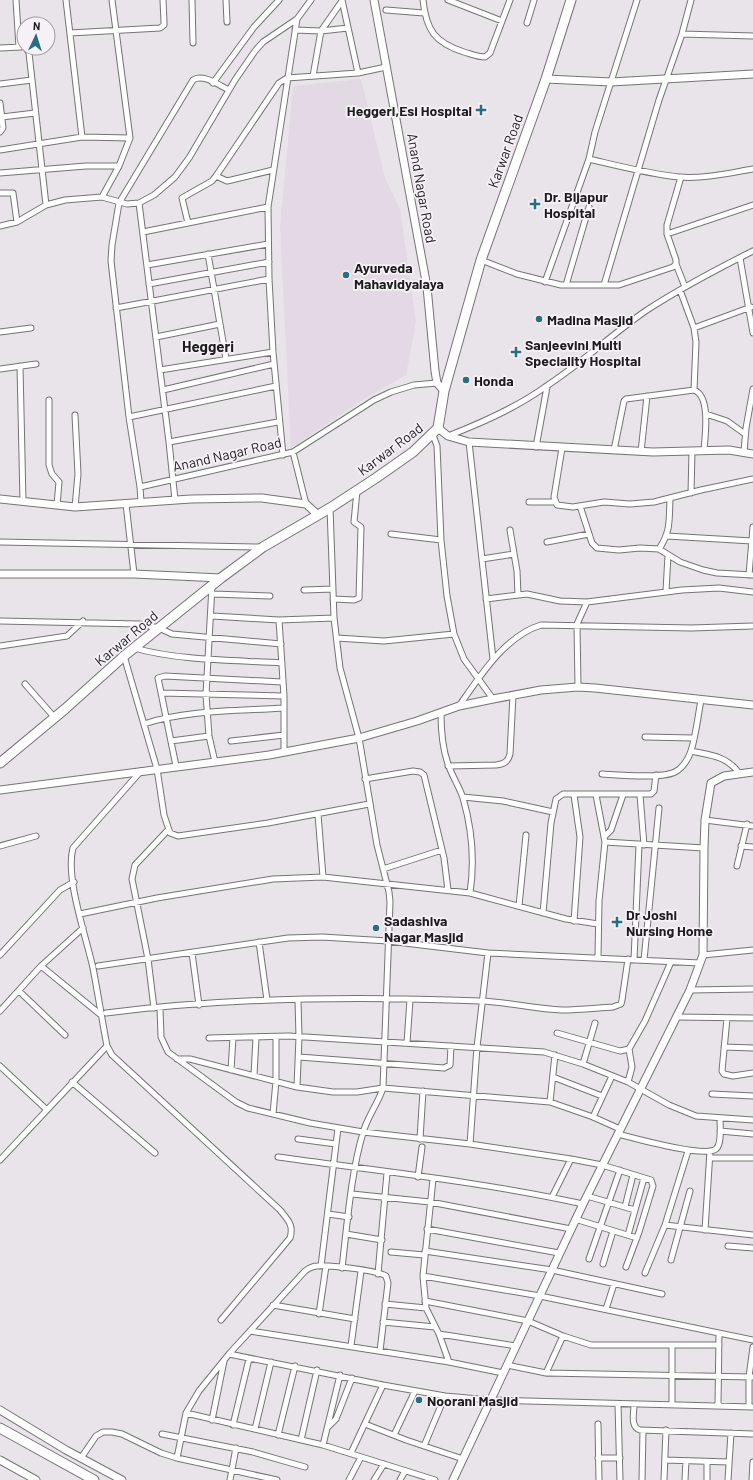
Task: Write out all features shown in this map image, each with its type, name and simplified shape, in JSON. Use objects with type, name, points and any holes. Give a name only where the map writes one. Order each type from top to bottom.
[{"type":"highway","name":"Karwar Road","points":[[0,763],[55,718],[124,656],[159,628],[213,590],[221,578],[263,547],[357,491],[413,452],[436,431],[444,391],[481,260],[546,79],[571,0]]},
{"type":"highway","points":[[0,1428],[94,1480]]},
{"type":"street","points":[[16,0],[18,16]]},
{"type":"street","points":[[66,0],[82,137]]},
{"type":"street","points":[[104,197],[119,166],[130,138],[112,0]]},
{"type":"street","points":[[70,33],[116,32],[162,27],[164,22],[163,0]]},
{"type":"street","points":[[192,0],[193,43]]},
{"type":"street","points":[[226,0],[227,22]]},
{"type":"street","points":[[213,83],[254,26],[279,0]]},
{"type":"street","points":[[0,226],[17,222],[46,205],[87,197],[104,197],[117,202],[139,203],[154,195],[175,177],[189,158],[229,90],[263,42],[296,19],[312,0]]},
{"type":"street","points":[[342,0],[358,73]]},
{"type":"street","points":[[313,76],[321,31],[342,0]]},
{"type":"street","name":"Anand Nagar Road","points":[[140,487],[293,452],[380,398],[414,385],[437,383],[427,287],[374,0]]},
{"type":"street","points":[[423,0],[424,13],[436,38],[443,44],[481,57],[485,57],[490,53],[510,0]]},
{"type":"street","points":[[448,0],[502,21]]},
{"type":"street","points":[[527,24],[534,0]]},
{"type":"street","points":[[545,282],[589,159],[595,132],[637,0]]},
{"type":"street","points":[[604,285],[637,170],[682,34],[691,0]]},
{"type":"street","points":[[386,10],[424,13]]},
{"type":"street","points":[[283,455],[278,422],[273,352],[269,279],[268,207],[296,19]]},
{"type":"street","points":[[295,30],[321,31],[348,28]]},
{"type":"street","points":[[682,34],[753,36]]},
{"type":"street","points":[[0,48],[16,47]]},
{"type":"street","points":[[29,56],[46,205]]},
{"type":"street","points":[[188,222],[182,198],[212,182],[274,89],[287,78],[358,73],[386,67]]},
{"type":"street","points":[[546,79],[611,82],[667,77],[753,74]]},
{"type":"street","points":[[141,502],[111,261],[117,202],[193,80],[199,78],[229,90]]},
{"type":"street","points":[[0,84],[32,80]]},
{"type":"street","points":[[0,103],[3,128],[0,132]]},
{"type":"street","points":[[2,117],[35,113]]},
{"type":"street","points":[[0,150],[82,137],[130,138]]},
{"type":"street","points":[[589,159],[637,170],[680,177],[705,176],[753,169]]},
{"type":"street","points":[[0,173],[42,169],[119,166]]},
{"type":"street","points":[[216,176],[227,181],[273,170]]},
{"type":"street","points":[[680,177],[668,218],[667,234],[694,328],[696,342],[694,390]]},
{"type":"street","points":[[0,193],[13,193],[17,222]]},
{"type":"street","points":[[139,203],[174,480],[175,500]]},
{"type":"street","points":[[667,234],[753,205]]},
{"type":"street","points":[[143,232],[268,207]]},
{"type":"street","points":[[566,285],[589,208]]},
{"type":"street","points":[[147,265],[268,244]]},
{"type":"street","points":[[448,436],[528,399],[547,387],[611,335],[682,288],[753,251]]},
{"type":"street","points":[[208,254],[226,359]]},
{"type":"street","points":[[740,258],[751,307],[753,333]]},
{"type":"street","points":[[481,260],[518,274],[545,282],[566,285],[619,285],[635,281],[676,264]]},
{"type":"street","points":[[149,284],[269,262]]},
{"type":"street","points":[[116,308],[269,279]]},
{"type":"street","points":[[694,328],[751,307]]},
{"type":"street","points":[[156,337],[220,324]]},
{"type":"street","points":[[0,332],[31,328]]},
{"type":"street","points":[[160,370],[273,352]]},
{"type":"street","points":[[0,369],[36,364]]},
{"type":"street","points":[[163,390],[274,364]]},
{"type":"street","points":[[20,366],[22,502]]},
{"type":"street","points":[[437,383],[444,391]]},
{"type":"street","points":[[130,417],[276,386]]},
{"type":"street","points":[[536,447],[547,387]]},
{"type":"street","points":[[744,452],[745,434],[753,389]]},
{"type":"street","points":[[614,450],[624,401],[630,398],[694,390],[702,396],[706,414],[704,450]]},
{"type":"street","points":[[642,452],[647,396]]},
{"type":"street","points":[[49,400],[49,465],[52,474],[59,482],[57,505]]},
{"type":"street","points":[[706,414],[727,421],[745,434]]},
{"type":"street","points":[[75,416],[78,474],[75,507]]},
{"type":"street","points":[[169,442],[278,422]]},
{"type":"street","points":[[493,699],[464,660],[454,634],[447,596],[441,540],[436,431],[469,442],[536,447],[642,452],[704,450],[744,452],[753,454]]},
{"type":"street","points":[[469,442],[493,659]]},
{"type":"street","points":[[554,502],[562,448]]},
{"type":"street","points":[[691,492],[692,451]]},
{"type":"street","points":[[293,452],[306,504],[318,515]]},
{"type":"street","points":[[529,502],[554,502],[562,507],[604,502],[630,504],[654,502],[670,499],[691,492],[753,480]]},
{"type":"street","points":[[333,599],[354,600],[359,598],[361,527],[359,524],[354,522],[357,491]]},
{"type":"street","points":[[0,499],[75,507],[175,500],[262,498],[306,504]]},
{"type":"street","points":[[659,549],[667,536],[670,499]]},
{"type":"street","points":[[126,504],[134,574]]},
{"type":"street","points":[[580,506],[593,546],[602,549],[659,549],[668,556],[680,562],[717,574],[751,575],[753,527]]},
{"type":"street","points":[[330,508],[334,618],[340,668],[359,738],[369,804],[390,902],[386,1042],[383,1088],[380,1100],[363,1132],[355,1169],[342,1268]]},
{"type":"street","points":[[510,530],[517,571],[518,595]]},
{"type":"street","points":[[391,534],[441,540]]},
{"type":"street","points":[[546,542],[589,534]]},
{"type":"street","points":[[667,536],[752,541]]},
{"type":"street","points":[[0,542],[263,547]]},
{"type":"street","points":[[482,559],[514,554]]},
{"type":"street","points":[[666,591],[668,556]]},
{"type":"street","points":[[0,574],[134,574],[221,578]]},
{"type":"street","points":[[486,599],[527,594],[560,601],[587,602],[666,591],[719,588],[753,592]]},
{"type":"street","points":[[304,590],[333,589]]},
{"type":"street","points":[[215,762],[209,736],[206,695],[213,590],[270,596]]},
{"type":"street","points":[[578,687],[577,624],[587,602]]},
{"type":"street","points":[[212,616],[279,620],[334,618]]},
{"type":"street","points":[[279,620],[284,696],[284,752]]},
{"type":"street","points":[[0,621],[139,624],[159,628],[172,634],[281,644]]},
{"type":"street","points":[[0,646],[67,636],[83,622]]},
{"type":"street","points":[[459,706],[493,659],[531,628],[542,625],[577,624],[691,628],[753,626]]},
{"type":"street","points":[[337,638],[384,641],[454,634]]},
{"type":"street","points":[[134,648],[149,652],[208,659],[282,663]]},
{"type":"street","points":[[124,656],[157,769],[168,830],[170,833],[178,836],[318,814],[369,804]]},
{"type":"street","points":[[176,766],[158,680],[160,676],[282,682]]},
{"type":"street","points":[[25,684],[55,718]]},
{"type":"street","points":[[0,790],[284,752],[359,738],[459,706],[513,695],[578,687],[753,705]]},
{"type":"street","points":[[161,693],[284,696]]},
{"type":"street","points":[[448,766],[496,765],[504,764],[507,761],[510,754],[513,695]]},
{"type":"street","points":[[602,774],[656,775],[673,773],[679,770],[685,763],[691,751],[701,700]]},
{"type":"street","points":[[144,724],[167,718],[207,713],[284,708]]},
{"type":"street","points":[[441,713],[443,750],[448,766],[463,797],[472,841],[473,873],[470,892]]},
{"type":"street","points":[[230,741],[284,735]]},
{"type":"street","points":[[171,741],[209,736]]},
{"type":"street","points":[[645,737],[694,738]]},
{"type":"street","points":[[691,751],[723,758],[739,773]]},
{"type":"street","points":[[141,771],[74,848],[72,854],[74,882],[83,928],[104,1014],[107,1046],[112,1055],[280,1210],[291,1223],[292,1230],[290,1238],[221,1320]]},
{"type":"street","points":[[365,779],[413,771],[420,772],[424,775],[442,850],[448,890]]},
{"type":"street","points":[[453,1480],[559,1253],[690,990],[703,955],[705,820],[711,783],[724,776],[753,772]]},
{"type":"street","points":[[543,912],[553,812],[555,802],[559,796],[640,795],[653,793],[656,775]]},
{"type":"street","points":[[574,795],[580,837],[574,921]]},
{"type":"street","points":[[596,795],[605,840],[598,924],[598,957]]},
{"type":"street","points":[[605,840],[612,830],[623,795]]},
{"type":"street","points":[[634,960],[642,845],[640,795]]},
{"type":"street","points":[[463,797],[503,801],[553,812]]},
{"type":"street","points":[[644,960],[659,808]]},
{"type":"street","points":[[318,814],[323,877]]},
{"type":"street","points":[[705,820],[750,825],[741,846],[737,866]]},
{"type":"street","points":[[168,830],[135,865],[132,879],[157,1008],[161,1037],[168,1052],[236,1102],[248,1108],[363,1132],[470,1144],[571,1159],[602,1165],[652,1181],[653,1186],[637,1238],[626,1267]]},
{"type":"street","points":[[519,906],[526,835]]},
{"type":"street","points":[[0,846],[36,836]]},
{"type":"street","points":[[605,840],[642,845],[704,848]]},
{"type":"street","points":[[741,846],[753,847]]},
{"type":"street","points":[[383,869],[442,850]]},
{"type":"street","points":[[80,914],[136,902],[273,879],[323,877],[470,892],[574,921],[598,924]]},
{"type":"street","points":[[0,955],[51,899],[74,882]]},
{"type":"street","points":[[0,1011],[41,966],[83,928]]},
{"type":"street","points":[[98,966],[288,938],[322,937],[388,941],[488,953],[598,957],[671,962],[700,962]]},
{"type":"street","points":[[259,942],[267,1000]]},
{"type":"street","points":[[703,955],[753,950]]},
{"type":"street","points":[[192,952],[199,1005]]},
{"type":"street","points":[[470,1144],[477,1047],[488,953]]},
{"type":"street","points":[[41,966],[104,1014],[157,1008],[267,1000],[482,1001],[562,1010],[618,1006],[622,1000],[628,959]]},
{"type":"street","points":[[628,1082],[632,1067],[629,1049],[645,1021],[671,962]]},
{"type":"street","points":[[690,990],[753,989]]},
{"type":"street","points":[[19,991],[65,1035]]},
{"type":"street","points":[[297,1087],[299,1057],[298,1000]]},
{"type":"street","points":[[407,1044],[410,1000]]},
{"type":"street","points":[[676,1017],[753,1018]]},
{"type":"street","points":[[727,1018],[722,1071],[724,1074],[733,1076],[753,1073]]},
{"type":"street","points":[[582,1064],[595,1023]]},
{"type":"street","points":[[557,1033],[620,1051],[629,1049]]},
{"type":"street","points":[[273,1114],[276,1081],[276,1037]]},
{"type":"street","points":[[209,1038],[299,1037],[477,1047],[555,1055],[628,1082],[683,1111],[696,1116],[720,1119],[753,1120]]},
{"type":"street","points":[[231,1070],[233,1038]]},
{"type":"street","points":[[254,1075],[256,1038]]},
{"type":"street","points":[[0,1160],[46,1109],[107,1046]]},
{"type":"street","points":[[299,1057],[448,1068],[451,1046]]},
{"type":"street","points":[[724,1047],[753,1048]]},
{"type":"street","points":[[550,1102],[555,1055]]},
{"type":"street","points":[[177,1059],[190,1059],[297,1087],[333,1092],[357,1092],[383,1088],[550,1102],[593,1117],[619,1132],[688,1150],[710,1151],[716,1149],[719,1145],[720,1119]]},
{"type":"street","points":[[0,1066],[46,1109]]},
{"type":"street","points":[[593,1117],[612,1076]]},
{"type":"street","points":[[553,1077],[602,1096]]},
{"type":"street","points":[[72,1082],[155,1153]]},
{"type":"street","points":[[420,1139],[423,1091]]},
{"type":"street","points":[[712,1094],[753,1096]]},
{"type":"street","points":[[319,1314],[328,1214],[338,1128]]},
{"type":"street","points":[[720,1131],[753,1134]]},
{"type":"street","points":[[298,1139],[336,1144]]},
{"type":"street","points":[[418,1177],[422,1147]]},
{"type":"street","points":[[645,1273],[665,1224],[688,1150]]},
{"type":"street","points":[[705,1230],[710,1151]]},
{"type":"street","points":[[278,1158],[433,1179],[552,1197],[583,1204]]},
{"type":"street","points":[[710,1158],[753,1158]]},
{"type":"street","points":[[552,1197],[571,1159]]},
{"type":"street","points":[[589,1259],[620,1170]]},
{"type":"street","points":[[378,1274],[387,1173]]},
{"type":"street","points":[[625,1207],[633,1175]]},
{"type":"street","points":[[628,1235],[644,1178]]},
{"type":"street","points":[[433,1179],[424,1253],[423,1276],[425,1301],[426,1308],[439,1334],[449,1362]]},
{"type":"street","points":[[671,1260],[690,1191]]},
{"type":"street","points":[[352,1194],[386,1196],[430,1202],[571,1229]]},
{"type":"street","points":[[587,1196],[635,1210]]},
{"type":"street","points":[[328,1214],[349,1216]]},
{"type":"street","points":[[576,1219],[637,1238]]},
{"type":"street","points":[[665,1224],[681,1228],[753,1235]]},
{"type":"street","points":[[427,1229],[559,1253]]},
{"type":"street","points":[[603,1264],[613,1231]]},
{"type":"street","points":[[346,1234],[382,1240]]},
{"type":"street","points":[[728,1246],[753,1248]]},
{"type":"street","points":[[390,1252],[424,1253],[552,1270],[662,1294]]},
{"type":"street","points":[[177,1458],[186,1413],[199,1391],[229,1354],[305,1271],[315,1266],[324,1266],[384,1275],[388,1279],[380,1351]]},
{"type":"street","points":[[351,1346],[361,1271]]},
{"type":"street","points":[[423,1276],[540,1296],[753,1340]]},
{"type":"street","points":[[606,1309],[614,1284]]},
{"type":"street","points":[[425,1301],[528,1322],[591,1345],[719,1345]]},
{"type":"street","points":[[386,1304],[426,1308]]},
{"type":"street","points":[[273,1306],[355,1319]]},
{"type":"street","points":[[383,1322],[435,1327]]},
{"type":"street","points":[[250,1331],[449,1362],[503,1373]]},
{"type":"street","points":[[718,1405],[719,1333]]},
{"type":"street","points":[[439,1334],[516,1346]]},
{"type":"street","points":[[546,1373],[563,1336]]},
{"type":"street","points":[[672,1346],[672,1405]]},
{"type":"street","points":[[229,1354],[445,1396],[490,1400],[751,1407],[753,1347]]},
{"type":"street","points":[[232,1425],[249,1359]]},
{"type":"street","points":[[212,1420],[224,1360]]},
{"type":"street","points":[[255,1429],[271,1362]]},
{"type":"street","points":[[507,1365],[546,1373],[751,1377]]},
{"type":"street","points":[[278,1435],[295,1366]]},
{"type":"street","points":[[301,1440],[317,1370]]},
{"type":"street","points":[[323,1445],[340,1375]]},
{"type":"street","points":[[328,1427],[336,1419],[352,1378]]},
{"type":"street","points":[[351,1453],[383,1385]]},
{"type":"street","points":[[394,1435],[415,1391]]},
{"type":"street","points":[[424,1446],[445,1396]]},
{"type":"street","points":[[618,1404],[620,1480]]},
{"type":"street","points":[[634,1405],[634,1425],[636,1429],[753,1434]]},
{"type":"street","points":[[0,1410],[81,1458],[122,1480]]},
{"type":"street","points":[[186,1413],[232,1425],[323,1445],[427,1479],[435,1480]]},
{"type":"street","points":[[365,1424],[463,1459]]},
{"type":"street","points":[[598,1424],[598,1480]]},
{"type":"street","points":[[642,1480],[643,1430]]},
{"type":"street","points":[[664,1480],[666,1430]]},
{"type":"street","points":[[81,1458],[96,1436],[103,1432],[112,1432],[122,1434],[161,1453],[177,1458],[277,1480]]},
{"type":"street","points":[[728,1480],[731,1433]]},
{"type":"street","points":[[162,1434],[236,1448],[305,1467]]},
{"type":"street","points":[[230,1480],[236,1448]]},
{"type":"street","points":[[349,1480],[361,1458]]},
{"type":"street","points":[[598,1458],[620,1458]]},
{"type":"street","points":[[0,1460],[28,1478],[36,1480]]},
{"type":"street","points":[[665,1460],[729,1462]]},
{"type":"street","points":[[686,1461],[686,1480]]},
{"type":"street","points":[[707,1462],[707,1480]]},
{"type":"street","points":[[752,1480],[753,1462]]},
{"type":"street","points":[[374,1480],[384,1464]]},
{"type":"street","points":[[400,1480],[405,1471]]},
{"type":"shaded area","name":"Ayurveda Mahavidyalaya","points":[[361,79],[385,178],[400,209],[416,322],[406,375],[364,399],[291,448],[280,227],[293,86]]},
{"type":"place","name":"Heggeri,Esi Hospital","points":[[481,110]]},
{"type":"place","name":"Dr. Bijapur Hospital","points":[[535,204]]},
{"type":"place","name":"Ayurveda Mahavidyalaya","points":[[346,275]]},
{"type":"place","name":"Madina Masjid","points":[[539,319]]},
{"type":"place","name":"Sanjeevini Multi Speciality Hospital","points":[[516,352]]},
{"type":"place","name":"Honda","points":[[466,380]]},
{"type":"place","name":"Dr Joshi Nursing Home","points":[[617,922]]},
{"type":"place","name":"Sadashiva Nagar Masjid","points":[[376,928]]},
{"type":"place","name":"Noorani Masjid","points":[[419,1400]]},
{"type":"district","name":"Heggeri","points":[[208,346]]}]
